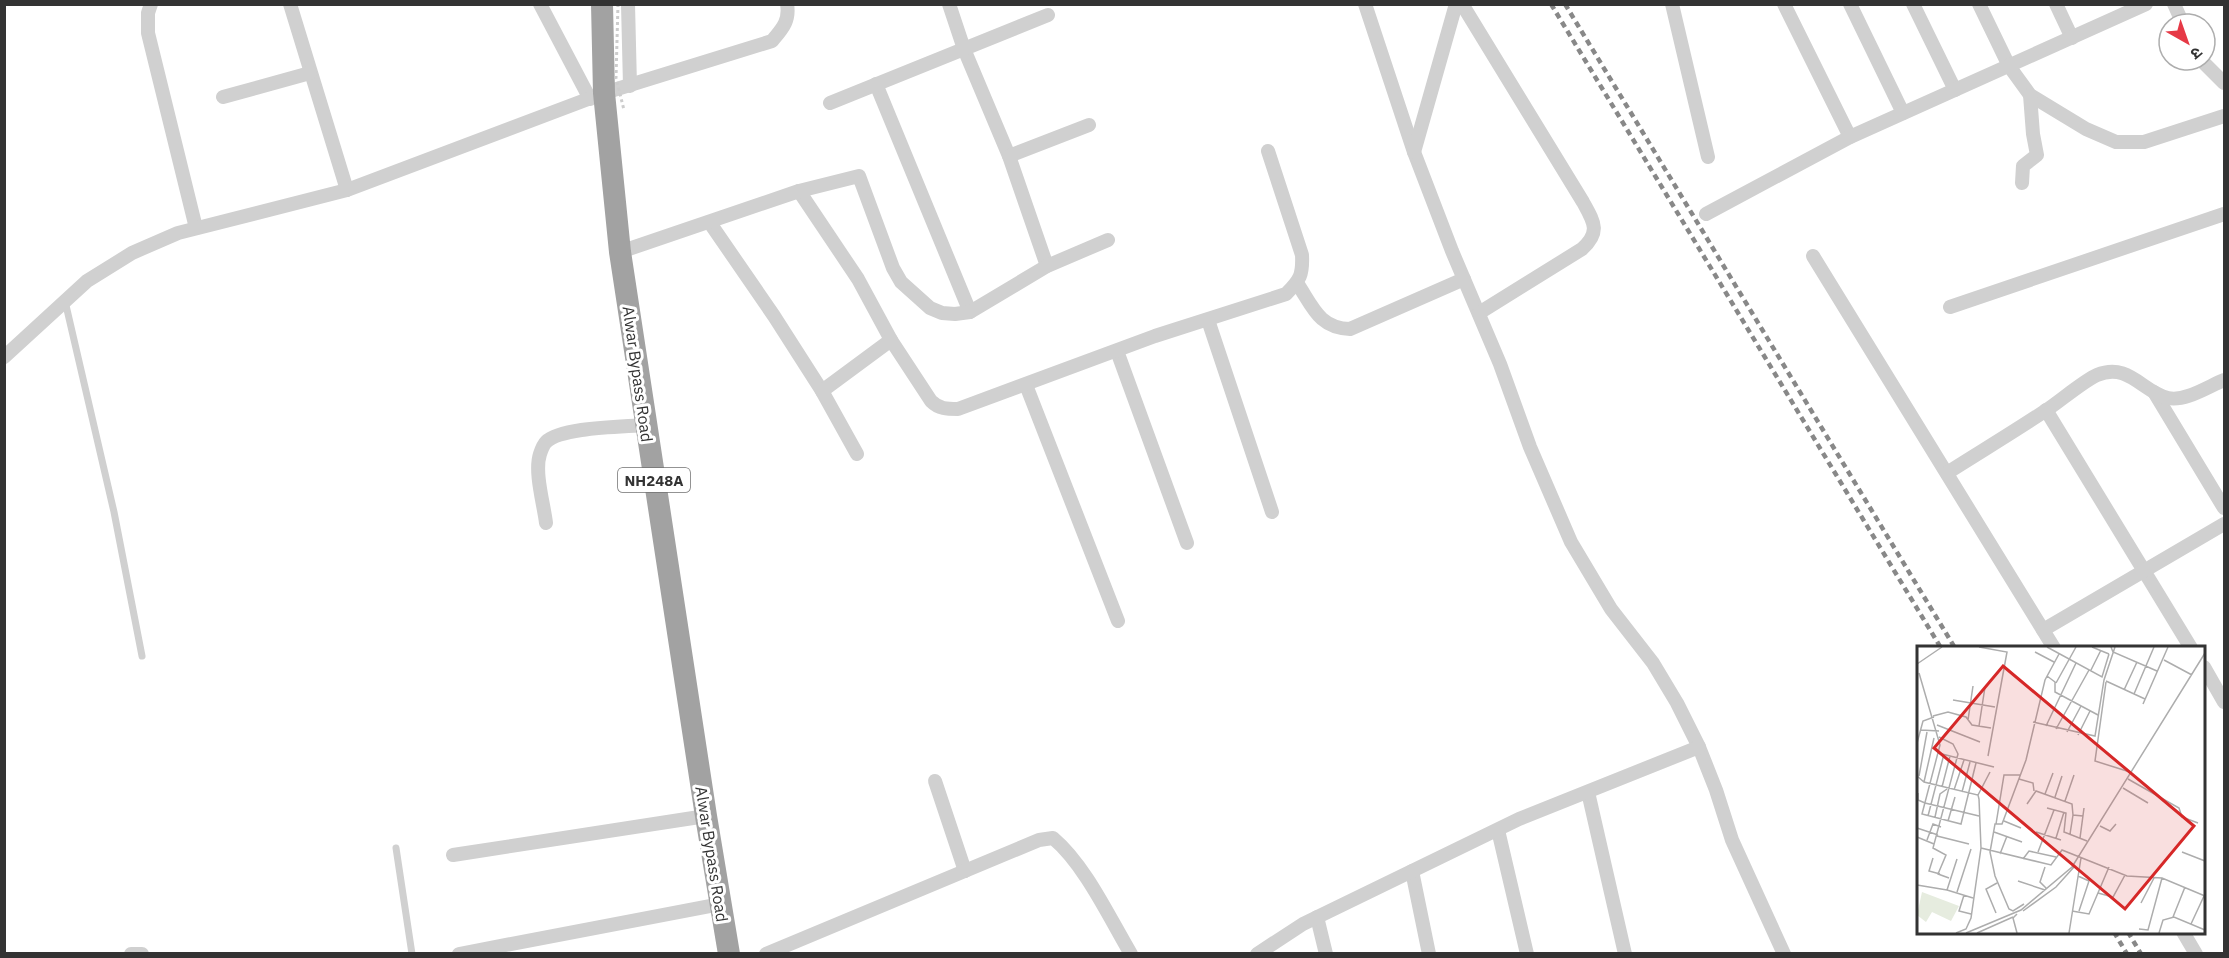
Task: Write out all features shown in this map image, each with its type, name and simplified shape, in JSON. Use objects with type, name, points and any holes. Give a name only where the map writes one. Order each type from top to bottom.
[{"type":"highway","name":"Alwar Bypass Road","points":[[602,4],[603,30],[597,96],[645,425],[729,954]]},
{"type":"street","points":[[151,4],[148,13],[148,33],[196,228]]},
{"type":"street","points":[[290,4],[347,190]]},
{"type":"street","points":[[540,4],[597,96]]},
{"type":"street","points":[[593,4],[603,30]]},
{"type":"street","points":[[628,4],[630,86]]},
{"type":"street","points":[[4,357],[87,280],[132,253],[178,233],[347,190],[597,96],[772,41],[783,28],[789,15],[787,4]]},
{"type":"street","points":[[949,4],[964,49],[1009,156],[1047,266]]},
{"type":"street","points":[[1365,4],[1414,152],[1500,364],[1530,447],[1571,542],[1611,609],[1653,663],[1699,747],[1732,840],[1784,954]]},
{"type":"street","points":[[1414,152],[1456,4]]},
{"type":"street","points":[[1462,4],[1583,202],[1592,218],[1594,231],[1592,240],[1582,249],[1479,313]]},
{"type":"street","points":[[1672,4],[1708,157]]},
{"type":"street","points":[[1784,4],[1850,137]]},
{"type":"street","points":[[1850,4],[1903,113]]},
{"type":"street","points":[[1913,4],[1955,90]]},
{"type":"street","points":[[1979,4],[2009,66],[2030,95],[2086,129],[2116,142],[2144,142],[2224,116]]},
{"type":"street","points":[[2056,4],[2072,38]]},
{"type":"street","points":[[1706,214],[1850,137],[2072,38],[2115,11],[2146,4]]},
{"type":"street","points":[[830,103],[1048,15]]},
{"type":"street","points":[[2213,72],[2224,83]]},
{"type":"street","points":[[224,97],[310,73]]},
{"type":"street","points":[[876,84],[970,312]]},
{"type":"street","points":[[2022,183],[2023,166],[2037,154],[2032,135],[2030,95]]},
{"type":"street","points":[[1009,156],[1089,125]]},
{"type":"street","points":[[799,191],[858,279],[891,340],[931,401],[937,406],[958,409],[1155,336],[1286,294],[1297,283],[1303,272],[1302,255],[1268,151]]},
{"type":"street","points":[[620,252],[799,191],[859,176],[892,268],[901,282],[930,308],[955,314],[970,312],[1047,266],[1108,240]]},
{"type":"street","points":[[1950,307],[2224,214]]},
{"type":"street","points":[[710,223],[822,391],[857,454]]},
{"type":"street","points":[[1813,256],[2053,646]]},
{"type":"street","points":[[1297,283],[1324,322],[1337,328],[1350,329],[1464,279]]},
{"type":"street","points":[[1208,320],[1272,512]]},
{"type":"street","points":[[822,391],[891,340]]},
{"type":"street","points":[[1117,351],[1187,543]]},
{"type":"street","points":[[1947,473],[2097,375],[2115,372],[2129,375],[2169,399],[2184,397],[2224,380]]},
{"type":"street","points":[[1026,385],[1118,621]]},
{"type":"street","points":[[2154,392],[2224,508]]},
{"type":"street","points":[[2046,410],[2191,646]]},
{"type":"street","points":[[546,523],[538,466],[540,454],[546,442],[557,435],[583,429],[645,425]]},
{"type":"street","points":[[2043,630],[2224,524]]},
{"type":"street","points":[[2205,670],[2224,702]]},
{"type":"street","points":[[1257,954],[1317,917],[1498,830],[1699,747]]},
{"type":"street","points":[[935,781],[965,871]]},
{"type":"street","points":[[1588,792],[1625,954]]},
{"type":"street","points":[[453,855],[706,816]]},
{"type":"street","points":[[1498,830],[1527,954]]},
{"type":"street","points":[[766,954],[1039,840],[1053,838],[1064,847],[1079,867],[1131,954]]},
{"type":"street","points":[[1412,872],[1429,954]]},
{"type":"street","points":[[459,954],[720,904]]},
{"type":"street","points":[[1317,917],[1326,954]]},
{"type":"street","points":[[2184,934],[2196,954]]},
{"type":"street","points":[[131,954],[141,954]]},
{"type":"lane","points":[[65,301],[114,512],[142,656]]},
{"type":"lane","points":[[396,848],[412,954]]},
{"type":"path","points":[[618,4],[616,78],[624,110]]},
{"type":"railway","points":[[1551,4],[1940,646]]},
{"type":"railway","points":[[1565,4],[1954,646]]},
{"type":"railway","points":[[2115,934],[2127,954]]},
{"type":"railway","points":[[2129,934],[2141,954]]}]
